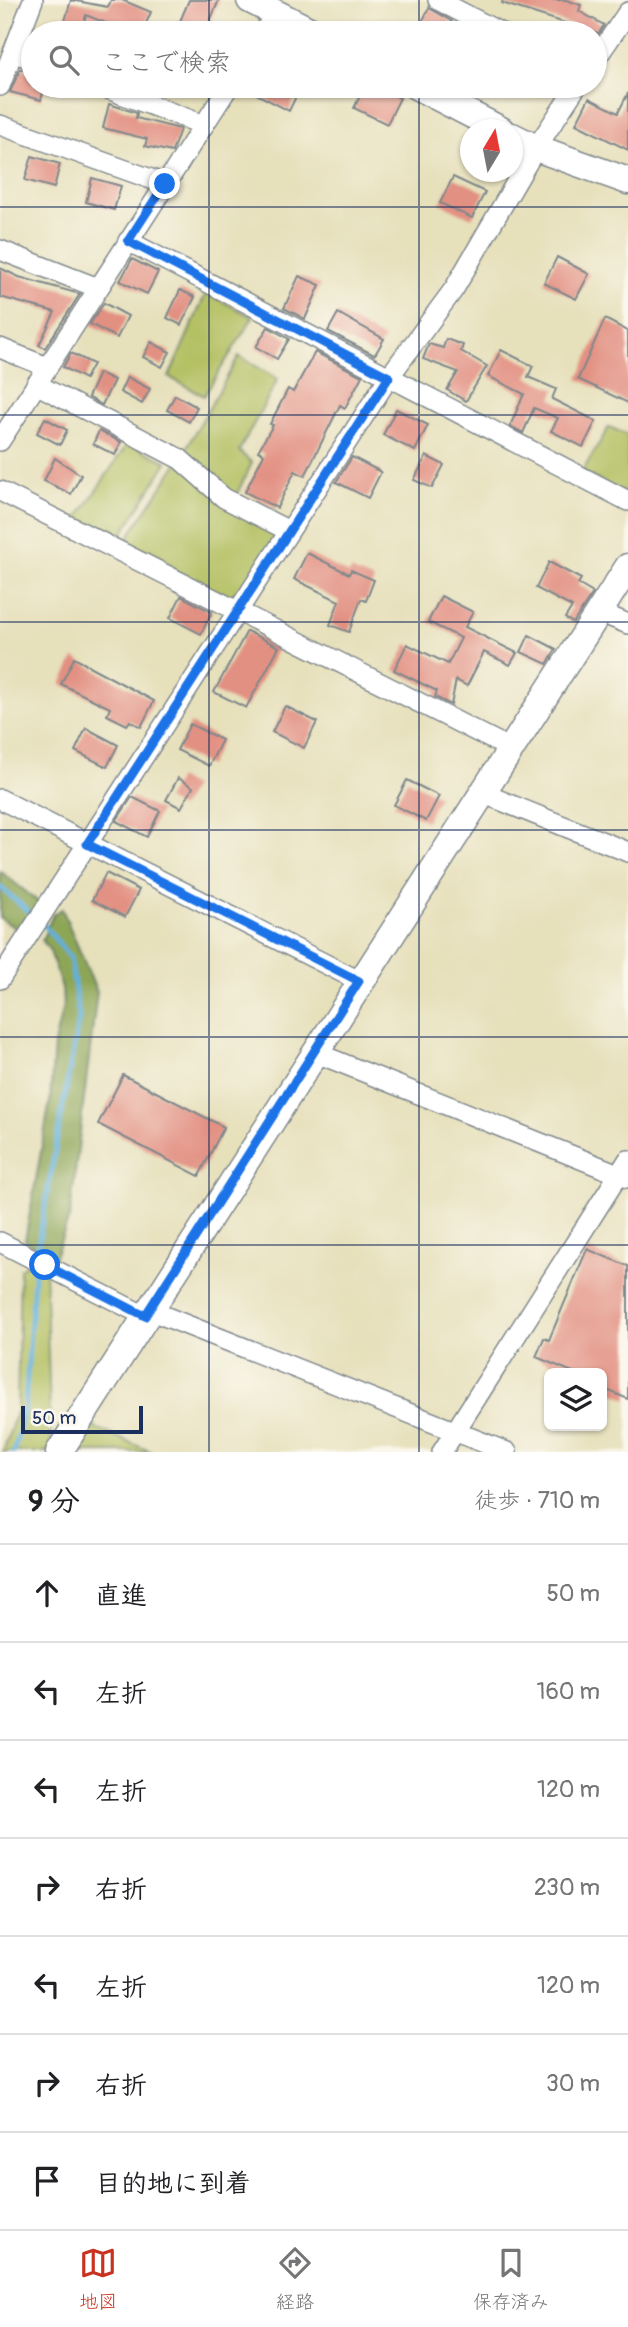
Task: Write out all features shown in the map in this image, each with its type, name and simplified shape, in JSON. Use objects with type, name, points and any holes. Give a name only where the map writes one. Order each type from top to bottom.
[{"type":"street","points":[[25,21],[33,0]]},
{"type":"street","points":[[250,0],[275,15]]},
{"type":"street","points":[[438,0],[478,21]]},
{"type":"street","points":[[622,0],[628,3]]},
{"type":"street","points":[[607,43],[628,12]]},
{"type":"street","points":[[0,86],[21,31]]},
{"type":"street","points":[[13,52],[21,55]]},
{"type":"street","points":[[132,98],[204,125]]},
{"type":"street","points":[[0,441],[221,98]]},
{"type":"street","points":[[439,98],[480,119]]},
{"type":"street","points":[[0,979],[389,377],[454,289],[524,142],[566,98]]},
{"type":"street","points":[[0,125],[165,184]]},
{"type":"street","points":[[524,142],[628,181]]},
{"type":"street","points":[[128,241],[628,501]]},
{"type":"street","points":[[0,250],[98,288]]},
{"type":"street","points":[[0,348],[47,367]]},
{"type":"street","points":[[36,384],[180,459],[224,498],[289,531]]},
{"type":"street","points":[[0,491],[511,749]]},
{"type":"street","points":[[59,1452],[359,981],[628,567]]},
{"type":"street","points":[[599,612],[628,624]]},
{"type":"street","points":[[482,793],[628,852]]},
{"type":"street","points":[[0,799],[359,981]]},
{"type":"street","points":[[314,1052],[625,1171],[442,1452]]},
{"type":"street","points":[[0,1242],[147,1313],[507,1452]]},
{"type":"green space","points":[[206,293],[253,317],[204,396],[169,377]]},
{"type":"green space","points":[[239,356],[278,379],[239,451],[252,463],[233,502],[289,531],[240,607],[123,545],[180,459]]},
{"type":"green space","points":[[609,427],[628,435],[628,495],[582,472]]},
{"type":"green space","points":[[128,443],[167,462],[116,544],[75,522]]},
{"type":"green space","points":[[0,871],[46,908],[27,936],[0,918]]},
{"type":"green space","points":[[62,909],[97,992],[70,1215],[53,1262],[25,1240],[50,1101],[54,1044],[63,1006],[62,989],[50,951],[42,940],[53,914]]},
{"type":"green space","points":[[27,1264],[45,1265],[51,1446],[47,1452],[3,1452],[17,1410],[20,1269]]},
{"type":"green space","points":[[79,1421],[152,1452],[59,1452]]},
{"type":"building","points":[[71,0],[108,7],[111,0],[122,0],[151,12],[147,21],[101,21],[86,15],[84,21],[65,21]]},
{"type":"building","points":[[189,0],[219,0],[210,21],[180,21]]},
{"type":"building","points":[[503,0],[566,0],[581,5],[579,11],[597,21],[559,21],[502,3]]},
{"type":"building","points":[[429,8],[452,21],[422,21]]},
{"type":"building","points":[[20,69],[21,69],[21,95],[10,92]]},
{"type":"building","points":[[628,93],[628,150],[576,124],[589,98],[618,113]]},
{"type":"building","points":[[264,98],[295,98],[289,111]]},
{"type":"building","points":[[359,98],[400,98],[387,124],[354,108]]},
{"type":"building","points":[[109,104],[137,113],[136,118],[180,129],[172,152],[145,146],[147,139],[103,128]]},
{"type":"building","points":[[32,156],[60,164],[54,188],[25,180]]},
{"type":"building","points":[[453,177],[485,192],[472,218],[440,203]]},
{"type":"building","points":[[92,178],[121,186],[114,210],[86,202]]},
{"type":"building","points":[[557,257],[589,274],[576,299],[544,283]]},
{"type":"building","points":[[132,259],[158,272],[147,294],[120,281]]},
{"type":"building","points":[[0,268],[19,277],[80,294],[45,348],[39,345],[55,312],[0,297]]},
{"type":"building","points":[[299,276],[320,285],[305,319],[284,308]]},
{"type":"building","points":[[180,290],[195,297],[181,325],[167,318]]},
{"type":"building","points":[[104,303],[128,316],[117,338],[90,324]]},
{"type":"building","points":[[338,313],[384,339],[374,355],[328,331]]},
{"type":"building","points":[[605,319],[628,331],[628,403],[578,379]]},
{"type":"building","points":[[268,327],[289,339],[277,359],[256,347]]},
{"type":"building","points":[[446,339],[463,345],[461,351],[487,366],[466,401],[447,390],[458,372],[423,359],[429,344],[443,348]]},
{"type":"building","points":[[151,342],[170,352],[162,367],[143,357]]},
{"type":"building","points":[[501,350],[533,366],[528,377],[556,389],[552,399],[596,421],[583,447],[551,431],[558,418],[534,408],[523,433],[510,426],[524,394],[488,376]]},
{"type":"building","points":[[315,352],[362,376],[345,408],[340,405],[305,476],[295,471],[277,508],[245,492],[264,454],[258,451],[273,425],[270,424],[288,389],[293,392]]},
{"type":"building","points":[[71,353],[93,364],[85,379],[63,367]]},
{"type":"building","points":[[99,373],[114,380],[102,405],[88,397]]},
{"type":"building","points":[[127,377],[150,389],[142,404],[120,392]]},
{"type":"building","points":[[175,395],[197,407],[189,422],[167,410]]},
{"type":"building","points":[[396,409],[428,425],[415,451],[383,435]]},
{"type":"building","points":[[45,418],[67,430],[60,445],[37,433]]},
{"type":"building","points":[[99,431],[121,442],[115,455],[93,444]]},
{"type":"building","points":[[426,456],[444,465],[432,488],[414,480]]},
{"type":"building","points":[[352,457],[381,472],[368,498],[336,482]]},
{"type":"building","points":[[55,458],[81,475],[71,494],[44,481]]},
{"type":"building","points":[[307,553],[349,574],[351,570],[374,580],[366,601],[361,599],[349,632],[330,625],[339,601],[294,579]]},
{"type":"building","points":[[549,562],[581,579],[578,584],[593,593],[573,623],[565,618],[572,607],[536,588]]},
{"type":"building","points":[[181,596],[212,612],[201,634],[170,618]]},
{"type":"building","points":[[441,596],[473,612],[465,627],[517,653],[510,665],[484,652],[467,686],[456,680],[451,705],[435,697],[437,691],[394,670],[407,644],[448,664],[461,638],[428,622]]},
{"type":"building","points":[[247,631],[279,647],[246,708],[214,692]]},
{"type":"building","points":[[529,635],[556,649],[547,664],[521,652]]},
{"type":"building","points":[[74,658],[154,701],[141,727],[130,721],[127,725],[107,715],[110,708],[61,684]]},
{"type":"building","points":[[285,706],[317,722],[304,748],[272,732]]},
{"type":"building","points":[[190,724],[222,740],[209,766],[177,750]]},
{"type":"building","points":[[86,728],[118,745],[107,767],[75,751]]},
{"type":"building","points":[[178,778],[193,787],[181,808],[166,800]]},
{"type":"building","points":[[407,780],[439,796],[426,821],[394,805]]},
{"type":"building","points":[[132,797],[160,811],[147,837],[116,821]]},
{"type":"building","points":[[106,873],[139,890],[125,917],[92,900]]},
{"type":"building","points":[[123,1075],[224,1127],[199,1176],[98,1124]]},
{"type":"building","points":[[587,1249],[628,1266],[628,1399],[607,1390],[607,1368],[563,1368],[536,1357],[544,1338],[549,1340]]},
{"type":"waterway","points":[[0,887],[35,917]]},
{"type":"waterway","points":[[36,1256],[79,1017],[70,957],[42,923]]},
{"type":"waterway","points":[[14,1452],[25,1406],[35,1265]]},
{"type":"route","points":[[45,1265],[145,1316],[359,981],[87,844],[389,377],[128,241],[165,184]]}]
